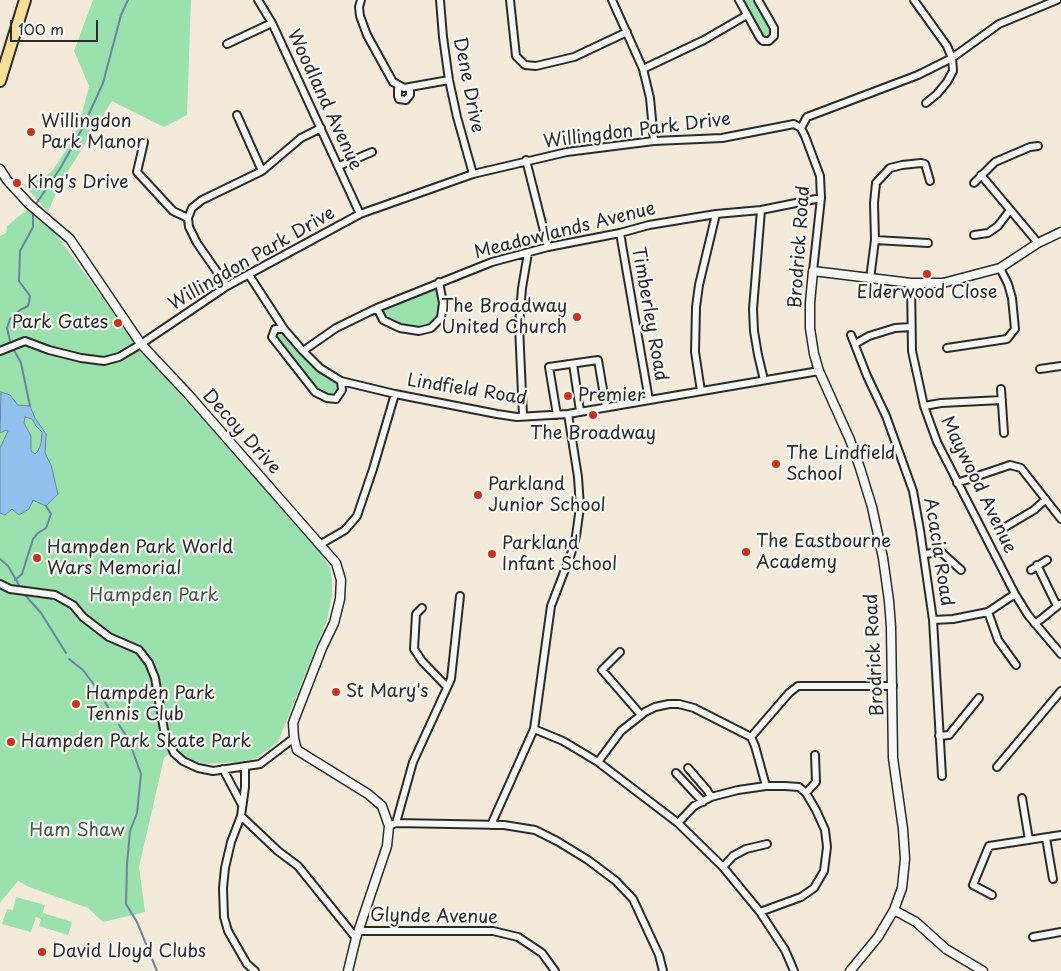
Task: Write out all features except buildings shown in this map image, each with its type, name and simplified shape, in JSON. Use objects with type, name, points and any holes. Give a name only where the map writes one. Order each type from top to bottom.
[{"type":"main road","points":[[0,81],[25,0]]},
{"type":"street","name":"Woodland Avenue","points":[[258,0],[272,23],[360,214]]},
{"type":"street","points":[[361,0],[359,7],[360,16],[366,35],[394,82],[401,87],[410,88],[449,80]]},
{"type":"street","name":"Dene Drive","points":[[440,0],[449,80],[473,174]]},
{"type":"street","points":[[510,0],[516,56],[525,65],[536,66],[574,57],[627,32]]},
{"type":"street","points":[[612,0],[643,69],[650,98],[654,141]]},
{"type":"street","points":[[739,0],[760,38],[764,41],[769,41],[774,36],[774,28],[758,0]]},
{"type":"street","points":[[914,0],[947,46],[952,58],[953,71],[947,82],[926,103]]},
{"type":"street","points":[[801,128],[806,117],[918,75],[952,58],[999,24],[1057,0]]},
{"type":"street","points":[[643,69],[704,40],[747,14]]},
{"type":"street","points":[[227,44],[272,23]]},
{"type":"street","points":[[401,87],[398,89],[398,96],[400,99],[406,100],[410,95],[410,88]]},
{"type":"street","points":[[237,114],[262,171]]},
{"type":"street","name":"Willingdon Park Drive","points":[[0,351],[25,341],[50,350],[104,361],[119,356],[141,344],[227,286],[360,214],[473,174],[526,160],[567,152],[654,141],[722,138],[794,124],[801,128]]},
{"type":"street","points":[[227,286],[197,243],[188,218],[192,208],[202,200],[262,171],[301,138],[321,128]]},
{"type":"street","name":"Brodrick Road","points":[[801,128],[806,136],[820,176],[821,198],[810,302],[810,328],[814,354],[819,371],[850,440],[860,468],[878,533],[889,601],[893,686],[893,758],[906,859],[904,882],[894,910],[878,937],[850,971]]},
{"type":"street","points":[[144,142],[137,172],[173,211],[188,218]]},
{"type":"street","points":[[974,183],[995,162],[1030,147],[1038,146]]},
{"type":"street","points":[[1030,147],[1031,156]]},
{"type":"street","points":[[339,166],[372,152]]},
{"type":"street","points":[[526,160],[548,247]]},
{"type":"street","points":[[870,279],[875,240],[874,203],[876,183],[890,168],[927,161],[930,181]]},
{"type":"street","name":"Decoy Drive","points":[[0,169],[28,204],[70,239],[141,344],[336,563],[341,580],[340,599],[334,623],[322,648],[293,723],[294,738],[297,750],[368,794],[382,806],[393,824]]},
{"type":"street","points":[[981,176],[1038,243]]},
{"type":"street","name":"Meadowlands Avenue","points":[[303,351],[336,328],[377,308],[492,262],[548,247],[620,233],[649,225],[716,214],[760,210],[821,198]]},
{"type":"street","points":[[760,210],[753,309],[755,339],[764,380]]},
{"type":"street","points":[[974,235],[988,233],[998,226],[1010,210]]},
{"type":"street","points":[[701,391],[695,352],[696,307],[699,285],[716,214]]},
{"type":"street","points":[[813,271],[911,283],[943,283],[1000,268],[1038,243],[1061,232]]},
{"type":"street","name":"Timberley Road","points":[[620,233],[649,400]]},
{"type":"street","points":[[875,240],[919,239],[928,243]]},
{"type":"street","points":[[523,416],[519,326],[522,288],[528,253]]},
{"type":"street","points":[[946,348],[1007,339],[1016,329],[1012,298],[1000,268]]},
{"type":"street","name":"Lindfield Road","points":[[249,275],[284,329],[303,351],[320,368],[341,381],[395,394],[497,414],[523,416],[568,414],[819,371]]},
{"type":"street","points":[[377,308],[383,320],[400,328],[419,331],[432,328],[441,318],[443,303],[439,282]]},
{"type":"street","name":"Maywood Avenue","points":[[911,283],[912,351],[924,406],[937,442],[1015,594],[1035,624],[1061,654]]},
{"type":"street","points":[[855,344],[869,336],[895,328],[911,327]]},
{"type":"street","points":[[284,329],[275,330],[272,337],[315,392],[326,398],[336,398],[342,390],[341,381]]},
{"type":"street","name":"Acacia Road","points":[[851,335],[867,376],[886,416],[913,491],[933,620],[942,776]]},
{"type":"street","points":[[557,415],[549,368],[573,364],[598,360],[606,407]]},
{"type":"street","points":[[573,364],[580,411]]},
{"type":"street","points":[[1040,369],[1061,366]]},
{"type":"street","points":[[1001,389],[1004,433]]},
{"type":"street","points":[[321,544],[345,530],[357,516],[395,394]]},
{"type":"street","points":[[924,406],[1002,400]]},
{"type":"street","points":[[491,825],[534,729],[551,606],[571,554],[580,507],[578,477],[568,414]]},
{"type":"street","points":[[957,483],[1010,465],[1021,468],[1061,519]]},
{"type":"street","points":[[1002,529],[1034,510],[1045,500]]},
{"type":"street","points":[[924,554],[940,552],[961,570]]},
{"type":"street","points":[[1031,570],[1047,560]]},
{"type":"street","points":[[1035,624],[1059,604],[1037,565]]},
{"type":"street","points":[[0,584],[10,589],[55,595],[73,605],[83,617],[109,637],[139,650],[149,663],[155,678],[164,730],[174,753],[183,761],[198,768],[213,770],[260,764],[294,738]]},
{"type":"street","points":[[933,620],[953,619],[988,612],[1015,594]]},
{"type":"street","points":[[348,971],[357,934],[413,762],[451,679],[460,596]]},
{"type":"street","points":[[422,608],[416,614],[414,649],[422,661],[448,687]]},
{"type":"street","points":[[988,612],[998,640],[1016,665]]},
{"type":"street","points":[[620,652],[602,670],[642,715]]},
{"type":"street","points":[[751,737],[789,692],[798,686],[893,686]]},
{"type":"street","points":[[996,767],[1061,691]]},
{"type":"street","points":[[939,736],[949,734],[979,698]]},
{"type":"street","points":[[598,762],[621,731],[642,715],[655,707],[679,704],[694,708],[751,737],[756,746],[766,786]]},
{"type":"street","points":[[534,729],[563,741],[598,762],[678,823],[723,867],[760,912],[785,950],[794,971]]},
{"type":"street","points":[[806,793],[816,782],[815,755]]},
{"type":"street","points":[[245,766],[245,786],[241,816],[231,842],[222,888],[224,917],[228,931],[247,964],[255,971]]},
{"type":"street","points":[[688,768],[711,797]]},
{"type":"street","points":[[224,769],[242,806]]},
{"type":"street","points":[[676,773],[702,802]]},
{"type":"street","points":[[678,823],[694,806],[711,797],[738,790],[766,786],[799,787],[806,793],[816,810],[824,830],[826,847],[824,871],[814,888],[801,897],[760,912]]},
{"type":"street","points":[[1022,798],[1029,840]]},
{"type":"street","points":[[241,816],[278,851],[298,866],[357,934]]},
{"type":"street","points":[[393,824],[491,825],[536,830],[557,840],[616,880],[634,899],[659,955],[663,971]]},
{"type":"street","points":[[992,895],[973,885],[989,846],[1061,835]]},
{"type":"street","points":[[1046,838],[1053,879]]},
{"type":"street","points":[[723,867],[733,856],[746,849],[767,844]]},
{"type":"street","points":[[894,910],[916,922],[946,949],[983,971]]},
{"type":"street","name":"Glynde Avenue","points":[[357,934],[493,930],[518,937],[542,953],[554,971]]},
{"type":"street","points":[[1033,937],[1061,932]]},
{"type":"green space","points":[[93,0],[191,0],[187,115],[164,127],[112,101],[60,184],[48,212],[24,185],[43,178],[52,171],[70,144],[80,121],[89,86],[74,51]]},
{"type":"green space","points":[[739,0],[758,0],[774,28],[774,36],[763,41]]},
{"type":"green space","name":"Hampden Park","points":[[28,209],[56,234],[138,347],[316,546],[330,568],[332,580],[332,596],[327,620],[278,742],[255,759],[237,762],[204,764],[186,758],[176,748],[164,758],[139,867],[145,912],[103,922],[88,908],[29,887],[18,881],[0,903],[0,236],[6,233],[7,226]]},
{"type":"green space","points":[[439,282],[441,318],[431,328],[419,331],[383,320],[377,308]]},
{"type":"green space","points":[[275,329],[284,329],[303,351],[341,381],[336,399],[315,392],[272,337]]},
{"type":"green space","points":[[16,897],[45,905],[41,918],[43,913],[72,922],[68,935],[39,926],[41,919],[36,917],[31,932],[2,924],[7,909],[13,910]]},
{"type":"water","points":[[1,392],[10,395],[18,405],[30,406],[35,418],[46,434],[45,453],[51,465],[58,494],[46,506],[33,500],[29,509],[19,515],[12,509],[5,515],[0,513],[0,448],[8,431],[0,433]],"holes":[[[25,417],[32,419],[42,432],[41,443],[35,454],[31,451],[31,436],[24,423]]]},
{"type":"waterway","points":[[36,204],[61,167],[82,129],[103,83],[121,15],[128,0]]},
{"type":"waterway","points":[[10,341],[7,328],[10,319],[28,306],[29,302],[30,296],[19,281],[20,251],[33,227],[33,213]]},
{"type":"waterway","points":[[14,350],[21,363],[30,406]]},
{"type":"waterway","points":[[15,580],[22,574],[33,539],[46,528],[51,514],[46,506]]},
{"type":"waterway","points":[[0,559],[8,566],[19,585]]},
{"type":"waterway","points":[[25,595],[41,613],[66,653]]},
{"type":"waterway","points":[[69,659],[83,670],[116,720]]},
{"type":"waterway","points":[[119,725],[128,738],[141,774],[137,813],[130,831],[126,904],[137,922],[146,944]]},
{"type":"waterway","points":[[150,954],[157,971]]},
{"type":"place","name":"Willingdon Park Manor","points":[[31,132]]},
{"type":"place","name":"King's Drive","points":[[17,183]]},
{"type":"place","name":"Elderwood Close","points":[[927,274]]},
{"type":"place","name":"The Broadway United Church","points":[[577,317]]},
{"type":"place","name":"Park Gates","points":[[118,323]]},
{"type":"place","name":"Premier","points":[[568,396]]},
{"type":"place","name":"The Broadway","points":[[593,415]]},
{"type":"place","name":"The Lindfield School","points":[[776,464]]},
{"type":"place","name":"Parkland Junior School","points":[[478,495]]},
{"type":"place","name":"The Eastbourne Academy","points":[[746,552]]},
{"type":"place","name":"Parkland Infant School","points":[[492,554]]},
{"type":"place","name":"Hampden Park World Wars Memorial","points":[[37,558]]},
{"type":"place","name":"St Mary's","points":[[336,692]]},
{"type":"place","name":"Hampden Park Tennis Club","points":[[76,704]]},
{"type":"place","name":"Hampden Park Skate Park","points":[[11,742]]},
{"type":"place","name":"David Lloyd Clubs","points":[[42,952]]},
{"type":"park label","name":"Ham Shaw","points":[[77,831]]}]
